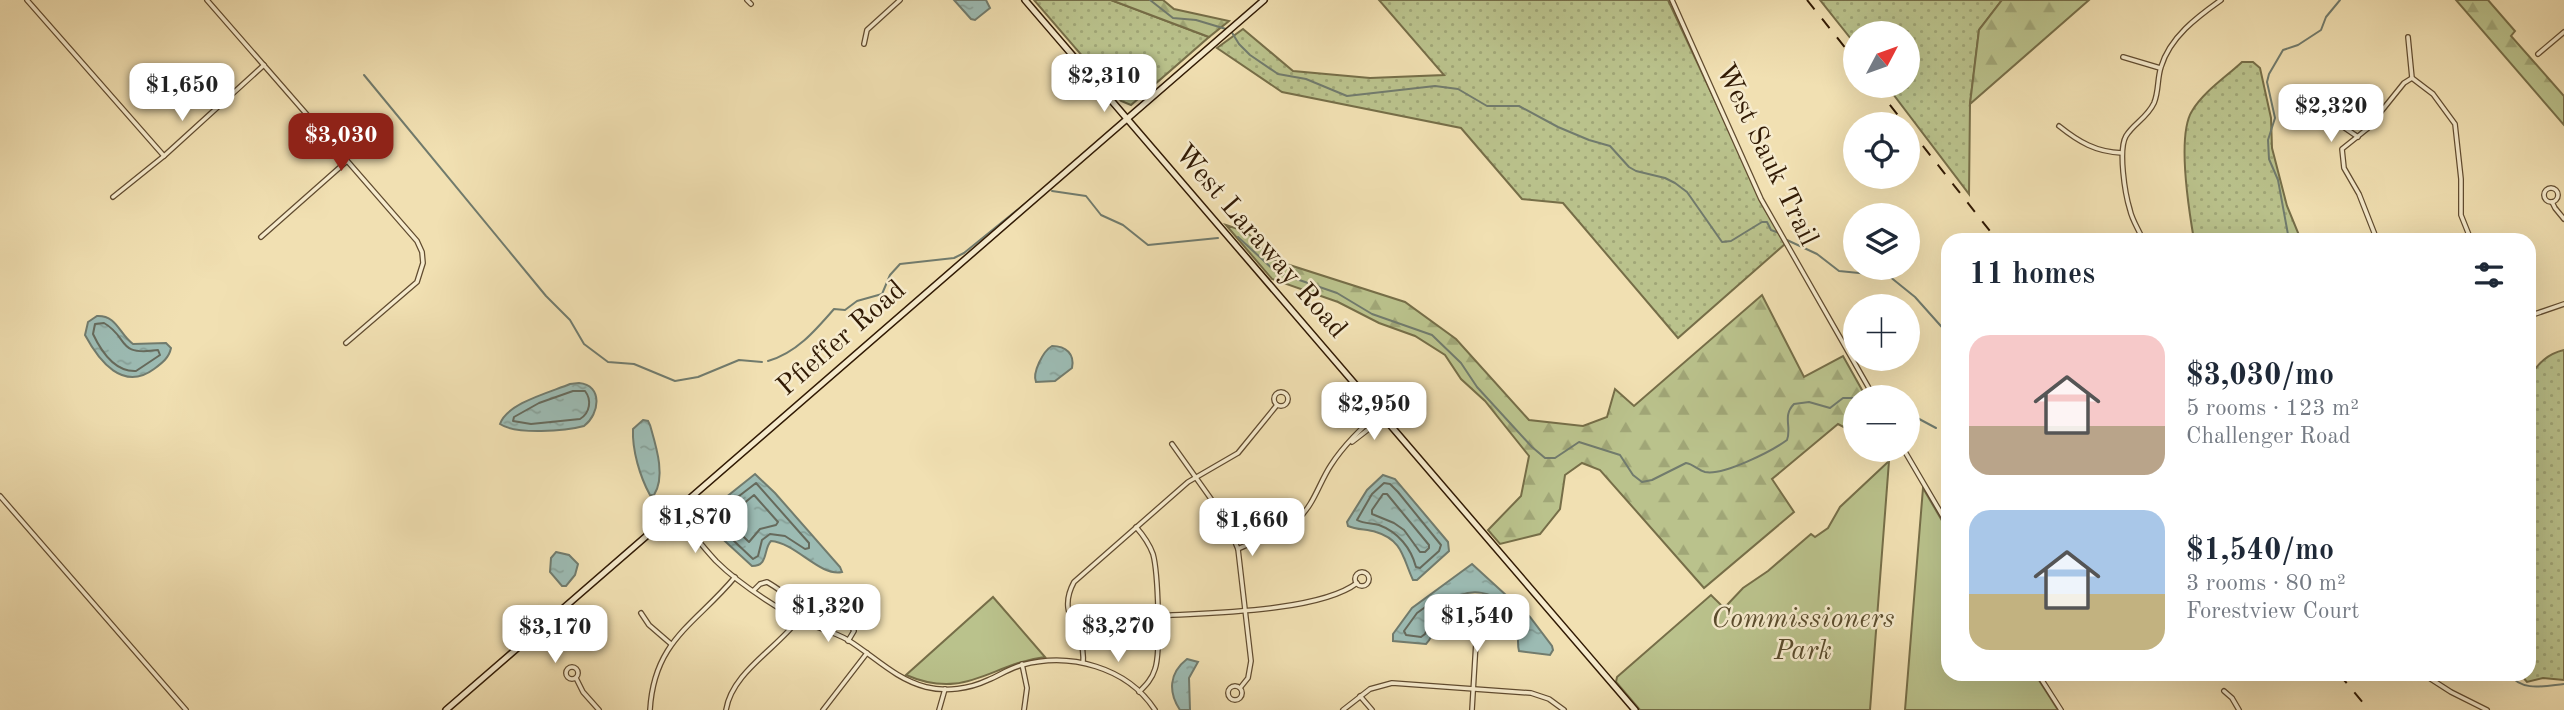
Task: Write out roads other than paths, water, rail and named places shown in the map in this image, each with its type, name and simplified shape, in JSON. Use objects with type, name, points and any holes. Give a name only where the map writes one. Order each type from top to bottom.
[{"type":"street","points":[[27,0],[164,156]]},
{"type":"street","points":[[207,0],[417,241],[422,252],[423,263],[417,282],[346,343]]},
{"type":"street","points":[[747,0],[751,5]]},
{"type":"street","points":[[864,44],[867,30],[901,0]]},
{"type":"street","name":"West Laraway Road","points":[[1025,0],[1635,710]]},
{"type":"street","name":"Pfieffer Road","points":[[446,710],[1264,0]]},
{"type":"street","name":"West Sauk Trail","points":[[1672,0],[1761,199],[1867,385]]},
{"type":"street","points":[[2140,233],[2130,210],[2122,153],[2124,139],[2147,116],[2155,101],[2160,68],[2168,51],[2182,32],[2221,0]]},
{"type":"street","points":[[2538,54],[2564,32]]},
{"type":"street","points":[[2407,37],[2412,78],[2433,94],[2455,124],[2460,166],[2461,215],[2468,233]]},
{"type":"street","points":[[2123,57],[2160,68]]},
{"type":"street","points":[[113,197],[164,156],[264,65]]},
{"type":"street","points":[[2374,233],[2341,158],[2342,149],[2367,129],[2404,83],[2412,78]]},
{"type":"street","points":[[2326,115],[2358,137]]},
{"type":"street","points":[[2059,126],[2080,142],[2105,152],[2122,153]]},
{"type":"street","points":[[261,237],[347,161]]},
{"type":"street","points":[[2552,202],[2564,219]]},
{"type":"street","points":[[2536,313],[2564,304]]},
{"type":"street","points":[[1083,662],[1083,643],[1067,613],[1069,593],[1078,578],[1197,476],[1238,453],[1277,405]]},
{"type":"street","points":[[1238,548],[1279,531],[1297,520],[1312,502],[1331,465],[1353,436],[1381,415]]},
{"type":"street","points":[[1172,444],[1226,520],[1238,548],[1251,667],[1248,678],[1240,688]]},
{"type":"street","points":[[1911,462],[1941,513]]},
{"type":"street","points":[[0,496],[187,710]]},
{"type":"street","points":[[675,512],[717,562],[735,577],[798,620],[848,641],[904,679],[923,686],[945,689],[978,684],[1022,664],[1056,659],[1083,662],[1102,669],[1139,692],[1155,710]]},
{"type":"street","points":[[1136,527],[1145,538],[1153,556],[1157,616],[1156,667],[1139,692]]},
{"type":"street","points":[[650,710],[656,676],[671,644],[687,624],[735,577]]},
{"type":"street","points":[[754,590],[767,582],[804,606],[844,620],[854,631],[848,641]]},
{"type":"street","points":[[1157,616],[1246,610],[1327,599],[1357,583]]},
{"type":"street","points":[[641,613],[649,625],[671,644]]},
{"type":"street","points":[[726,710],[736,682],[781,640],[798,620]]},
{"type":"street","points":[[1472,710],[1476,642]]},
{"type":"street","points":[[823,710],[867,653]]},
{"type":"street","points":[[1022,664],[1027,688],[1024,710]]},
{"type":"street","points":[[576,678],[583,692],[599,710]]},
{"type":"street","points":[[2042,681],[2060,710]]},
{"type":"street","points":[[2435,681],[2487,710]]},
{"type":"street","points":[[1343,710],[1359,695],[1374,687],[1392,683],[1538,694],[1564,710]]},
{"type":"street","points":[[1235,686],[1240,688],[1241,698],[1231,699],[1228,694],[1230,689],[1235,686]]},
{"type":"street","points":[[939,710],[945,689]]},
{"type":"street","points":[[2224,691],[2239,710]]},
{"type":"street","points":[[1359,695],[1372,710]]},
{"type":"water","points":[[954,0],[986,0],[990,8],[975,20]]},
{"type":"water","points":[[97,316],[113,322],[133,344],[166,343],[171,348],[169,355],[160,365],[143,375],[122,375],[97,355],[85,335],[88,322]]},
{"type":"water","points":[[1052,346],[1061,347],[1071,355],[1072,368],[1055,381],[1036,382],[1039,363]]},
{"type":"water","points":[[579,383],[592,389],[596,401],[596,408],[584,426],[529,431],[500,424],[511,410],[520,404]]},
{"type":"water","points":[[643,420],[650,425],[659,461],[658,487],[654,495],[650,495],[643,480],[634,446],[633,429]]},
{"type":"water","points":[[755,474],[775,493],[842,572],[825,570],[790,547],[771,541],[761,563],[752,566],[703,521],[705,514]]},
{"type":"water","points":[[1383,475],[1395,479],[1448,542],[1449,551],[1417,580],[1413,580],[1401,551],[1392,540],[1376,532],[1348,526],[1347,522],[1367,490]]},
{"type":"water","points":[[556,552],[569,555],[578,564],[575,575],[566,586],[562,586],[550,572],[551,558]]},
{"type":"water","points":[[1472,564],[1530,617],[1552,646],[1550,655],[1519,651],[1517,622],[1510,608],[1502,601],[1482,593],[1460,595],[1451,600],[1440,614],[1426,644],[1393,641],[1393,634],[1412,608]]},
{"type":"water","points":[[1187,659],[1198,662],[1189,678],[1190,710],[1180,710],[1172,683],[1177,670]]},
{"type":"waterway","points":[[1150,0],[1173,18],[1196,20],[1226,29]]},
{"type":"waterway","points":[[2288,233],[2278,180],[2269,159],[2268,140],[2275,118],[2267,82],[2283,50],[2298,45],[2321,30],[2326,17],[2340,0]]},
{"type":"waterway","points":[[1231,31],[1250,55],[1278,74],[1306,79],[1347,96],[1435,86],[1458,89],[1487,106],[1519,106],[1558,127],[1610,146],[1636,171],[1675,183],[1687,192],[1722,242],[1731,241],[1762,222],[1767,222],[1771,230],[1779,233]]},
{"type":"waterway","points":[[364,75],[546,296],[570,320],[584,344],[608,362],[634,364],[675,381],[698,377],[739,360],[762,362]]},
{"type":"waterway","points":[[1052,191],[1086,196],[1101,215],[1123,225],[1148,245],[1218,238]]},
{"type":"waterway","points":[[768,361],[796,347],[834,309],[845,310],[857,301],[882,294],[890,275],[900,264],[954,258],[964,253],[1032,198]]},
{"type":"waterway","points":[[1238,237],[1276,272],[1337,293],[1372,314],[1432,335],[1461,363],[1477,387],[1545,458],[1555,458],[1579,442],[1620,455],[1633,475],[1642,482],[1652,480],[1686,463],[1705,472],[1723,470],[1747,462],[1787,440],[1788,417],[1794,404],[1809,402],[1830,408],[1843,398]]},
{"type":"waterway","points":[[1787,240],[1817,254],[1839,271],[1889,276],[1915,297],[1941,326]]},
{"type":"waterway","points":[[1920,419],[1936,428]]},
{"type":"waterway","points":[[2516,681],[2527,686],[2564,684]]},
{"type":"railway","points":[[1807,0],[1843,45]]},
{"type":"railway","points":[[1884,98],[1896,112]]},
{"type":"railway","points":[[1920,142],[1991,233]]},
{"type":"railway","points":[[2345,681],[2369,710]]},
{"type":"park label","name":"Commissioners Park","points":[[1803,636]]}]
